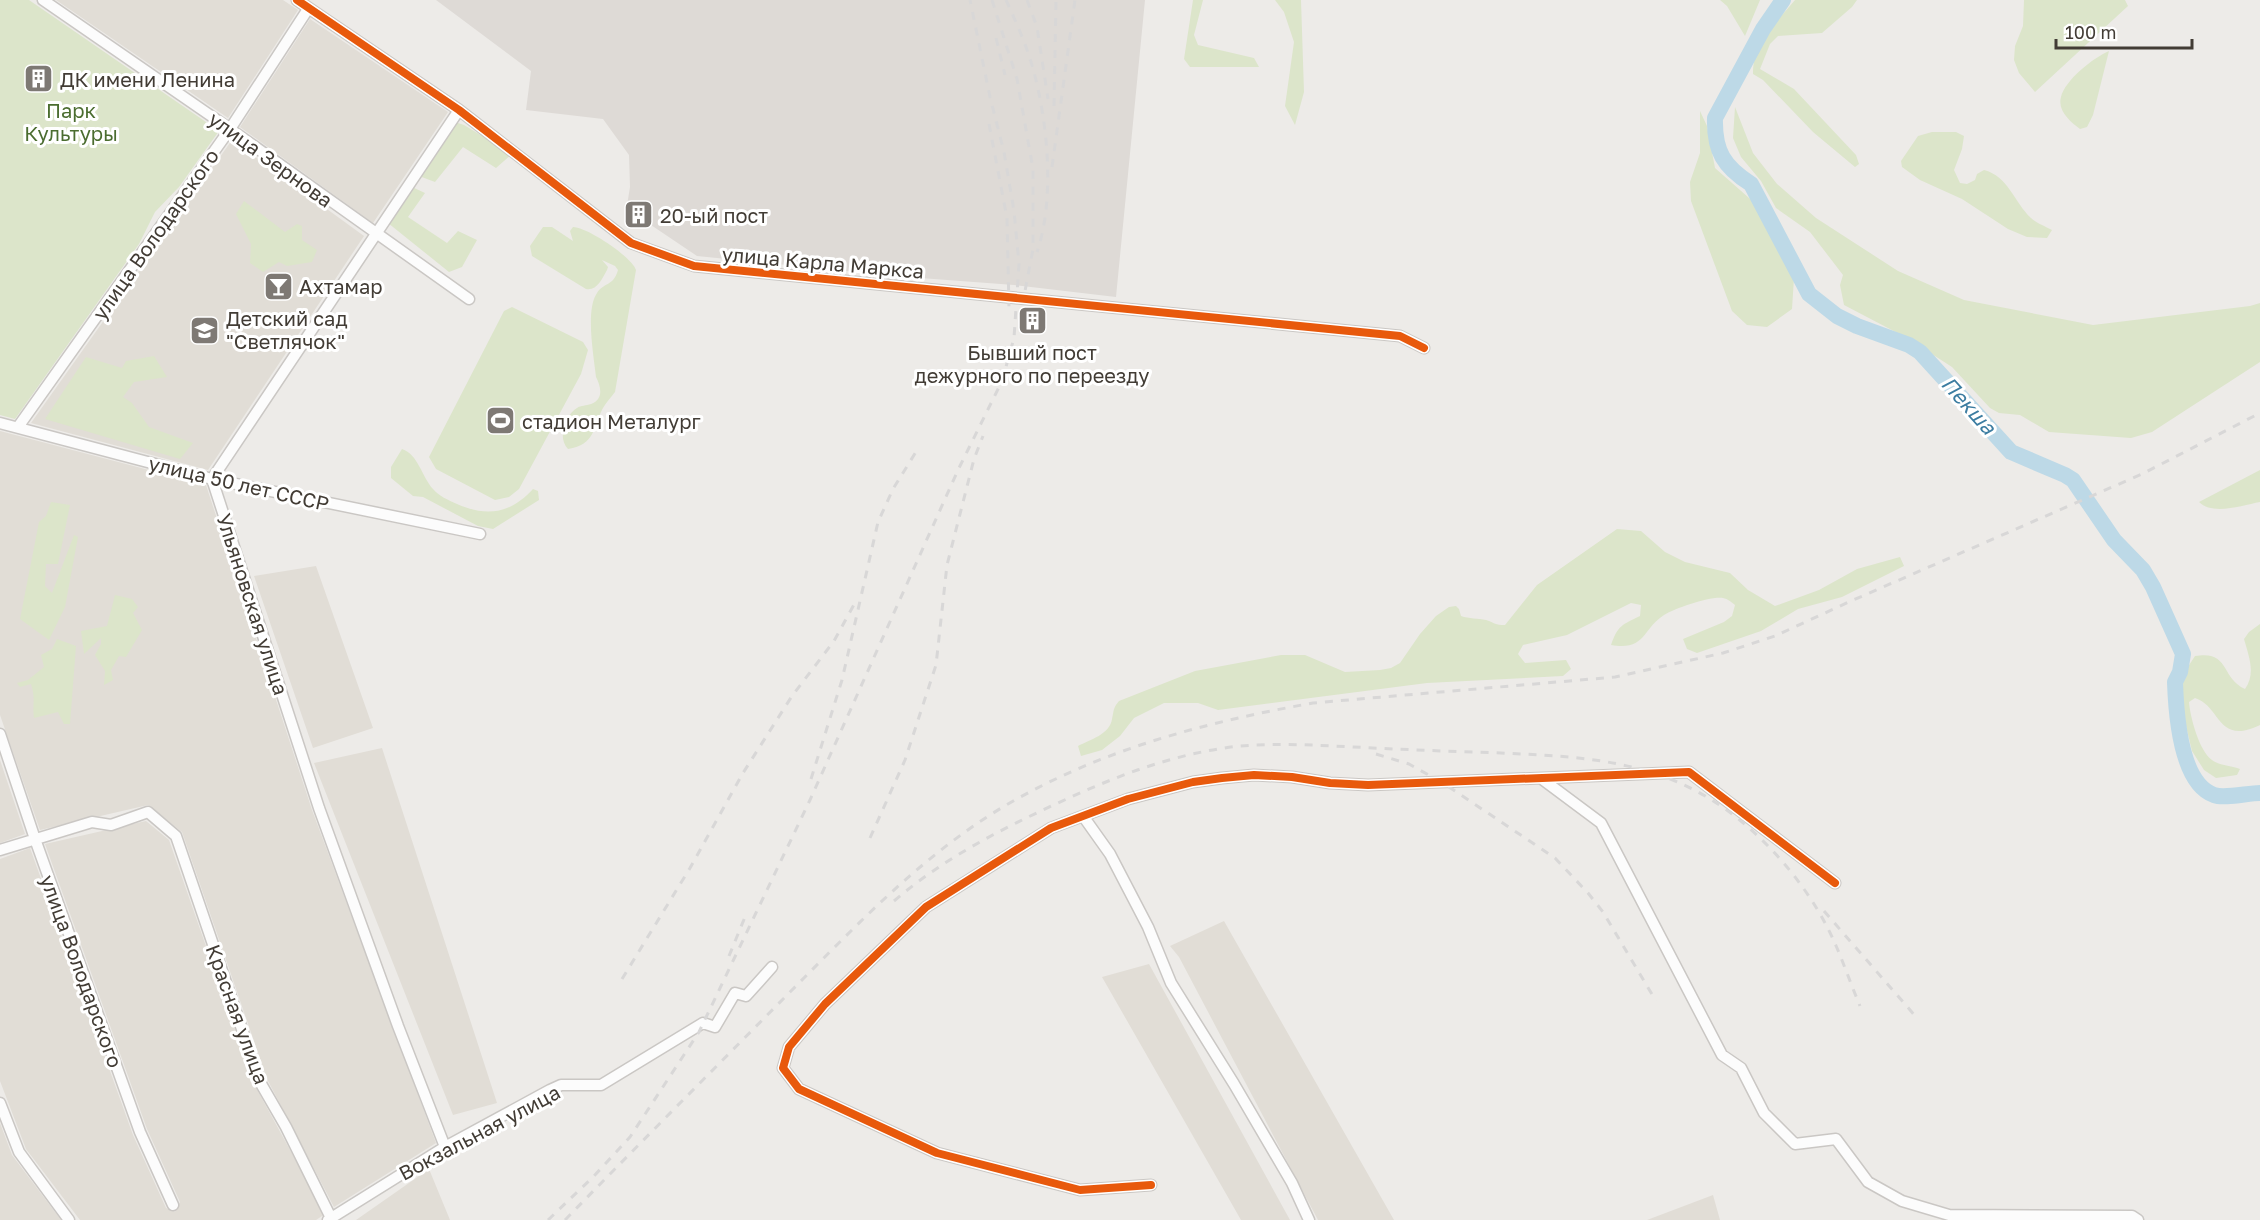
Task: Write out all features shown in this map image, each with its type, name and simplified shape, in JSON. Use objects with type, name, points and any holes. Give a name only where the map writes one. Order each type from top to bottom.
[{"type":"street","name":"улица Зернова","points":[[43,0],[230,129],[469,299]]},
{"type":"street","name":"улица Карла Маркса","points":[[297,0],[459,110],[631,243],[694,266],[1400,336],[1424,348]]},
{"type":"street","name":"улица Володарского","points":[[18,427],[230,129],[308,9]]},
{"type":"street","points":[[212,479],[459,110]]},
{"type":"street","name":"улица 50 лет СССР","points":[[0,423],[212,479],[480,534]]},
{"type":"street","name":"Ульяновская улица","points":[[212,479],[320,808],[398,1026],[445,1147]]},
{"type":"street","name":"улица Володарского","points":[[0,734],[35,839],[140,1132],[173,1205]]},
{"type":"street","points":[[1151,1185],[1080,1191],[937,1153],[799,1089],[783,1068],[789,1047],[825,1004],[926,907],[1051,828],[1128,799],[1222,777],[1254,775],[1292,777],[1330,783],[1368,785],[1689,772],[1835,883]]},
{"type":"street","points":[[1542,779],[1601,822],[1722,1055],[1741,1068],[1764,1113],[1795,1144],[1836,1139],[1868,1182],[1902,1201],[1949,1215],[2132,1216],[2138,1220]]},
{"type":"street","name":"Красная улица","points":[[35,839],[92,822],[111,825],[148,812],[176,836],[260,1082],[286,1128],[329,1219]]},
{"type":"street","points":[[1083,816],[1110,854],[1148,927],[1171,983],[1292,1183],[1309,1220]]},
{"type":"street","points":[[0,850],[35,839]]},
{"type":"street","name":"Вокзальная улица","points":[[329,1219],[445,1147],[561,1085],[601,1085],[703,1023],[715,1027],[735,993],[746,996],[772,968]]},
{"type":"street","points":[[0,1102],[19,1152],[69,1220]]},
{"type":"shaded area","points":[[56,0],[283,0],[298,10],[228,118]]},
{"type":"shaded area","points":[[436,0],[1145,0],[1116,297],[1014,285],[697,256],[648,223],[636,227],[625,218],[630,187],[629,155],[603,119],[526,110],[531,71]]},
{"type":"shaded area","points":[[310,19],[448,112],[373,223],[240,127]]},
{"type":"shaded area","points":[[232,140],[364,236],[208,470],[31,423]]},
{"type":"shaded area","points":[[0,431],[206,485],[312,810],[436,1143],[334,1207],[267,1079],[182,832],[148,805],[40,830],[0,715]]},
{"type":"shaded area","points":[[316,566],[373,728],[313,748],[254,576]]},
{"type":"shaded area","points":[[382,748],[497,1103],[453,1115],[314,763]]},
{"type":"shaded area","points":[[0,760],[25,834],[0,843]]},
{"type":"shaded area","points":[[146,821],[169,840],[254,1084],[325,1214],[316,1220],[80,1220],[26,1149],[0,1081],[0,859],[30,848],[133,1135],[166,1208],[175,1212],[180,1202],[147,1129],[45,844]]},
{"type":"shaded area","points":[[1224,921],[1394,1220],[1318,1220],[1179,957],[1170,946]]},
{"type":"shaded area","points":[[1149,964],[1290,1220],[1241,1220],[1102,977]]},
{"type":"shaded area","points":[[0,1123],[12,1155],[61,1220],[0,1220]]},
{"type":"shaded area","points":[[429,1169],[450,1220],[356,1220]]},
{"type":"shaded area","points":[[1713,1195],[1720,1220],[1647,1220]]},
{"type":"green space","name":"Парк Культуры","points":[[0,0],[29,0],[219,131],[179,187],[155,212],[139,244],[15,419],[0,415]]},
{"type":"green space","points":[[1193,0],[1203,0],[1194,35],[1198,45],[1254,58],[1259,67],[1190,67],[1184,59]]},
{"type":"green space","points":[[1275,0],[1301,0],[1304,92],[1295,125],[1285,106],[1294,42],[1284,12]]},
{"type":"green space","points":[[1720,0],[1760,0],[1745,36],[1727,6]]},
{"type":"green space","points":[[1795,0],[1857,0],[1822,33],[1778,36],[1770,44],[1760,69],[1794,89],[1856,155],[1859,164],[1855,167],[1813,132],[1763,80],[1753,74],[1754,62],[1761,42]]},
{"type":"green space","points":[[2024,0],[2125,0],[2128,6],[2035,92],[2019,73],[2014,60],[2015,46],[2023,26]]},
{"type":"green space","points":[[2109,51],[2093,115],[2087,127],[2080,129],[2063,111],[2061,97],[2080,70]]},
{"type":"green space","points":[[1735,107],[1753,153],[1777,184],[1816,218],[1898,271],[1964,300],[2093,325],[2260,303],[2260,362],[2152,432],[2131,438],[2049,432],[2020,415],[1999,413],[1990,408],[1952,367],[1907,338],[1844,305],[1840,285],[1843,275],[1810,232],[1776,208],[1761,181],[1741,157],[1733,138]]},
{"type":"green space","points":[[1700,111],[1707,126],[1715,168],[1757,205],[1794,278],[1792,309],[1767,327],[1747,325],[1732,311],[1691,201],[1690,182],[1700,153]]},
{"type":"green space","points":[[455,122],[512,154],[496,168],[463,147],[435,182],[419,176]]},
{"type":"green space","points":[[1932,132],[1956,132],[1964,136],[1954,170],[1960,183],[1967,184],[1975,180],[1977,174],[1984,170],[1992,173],[2005,184],[2031,218],[2052,230],[2047,238],[2027,237],[2008,229],[1962,199],[1920,180],[1902,167],[1901,161],[1918,136]]},
{"type":"green space","points":[[410,186],[425,193],[408,217],[447,243],[458,231],[477,240],[462,267],[449,272],[388,223]]},
{"type":"green space","points":[[244,201],[285,232],[297,224],[302,226],[302,240],[317,250],[312,262],[287,266],[279,262],[263,272],[250,263],[251,244],[236,214]]},
{"type":"green space","points":[[543,227],[552,227],[573,241],[570,231],[573,227],[580,228],[618,251],[633,264],[636,270],[615,392],[603,408],[588,439],[577,447],[568,449],[563,433],[569,416],[579,407],[595,402],[600,396],[592,346],[593,301],[597,293],[614,279],[618,270],[615,266],[602,260],[608,267],[603,277],[599,284],[586,289],[532,256],[530,246]]},
{"type":"green space","name":"стадион Металург","points":[[512,307],[583,342],[588,350],[581,374],[519,489],[509,497],[495,500],[436,469],[429,457],[504,311]]},
{"type":"green space","points":[[154,356],[167,377],[134,382],[123,397],[132,403],[149,427],[193,443],[180,459],[45,419],[86,357],[122,368],[126,361]]},
{"type":"green space","points":[[402,449],[412,456],[435,491],[468,508],[488,512],[498,511],[516,504],[533,489],[538,491],[539,500],[493,529],[478,526],[423,497],[413,496],[391,478],[391,467]]},
{"type":"green space","points":[[2260,470],[2260,502],[2220,509],[2205,506],[2199,502]]},
{"type":"green space","points":[[51,502],[70,505],[58,564],[46,564],[45,586],[52,593],[74,535],[78,537],[65,607],[49,640],[20,619],[39,522],[46,516]]},
{"type":"green space","points":[[1617,529],[1641,531],[1665,552],[1685,562],[1730,573],[1748,590],[1775,606],[1819,590],[1857,569],[1900,557],[1904,566],[1842,597],[1798,609],[1761,631],[1697,653],[1687,649],[1683,639],[1724,622],[1732,616],[1735,605],[1728,600],[1710,599],[1669,612],[1657,621],[1642,638],[1631,645],[1611,645],[1621,626],[1640,616],[1641,605],[1631,603],[1567,635],[1523,645],[1518,654],[1525,663],[1566,660],[1571,669],[1563,676],[1427,683],[1218,710],[1198,703],[1164,703],[1134,718],[1120,736],[1102,750],[1081,756],[1078,746],[1108,729],[1119,701],[1195,671],[1281,655],[1305,655],[1345,672],[1380,670],[1400,663],[1420,634],[1436,616],[1449,607],[1456,606],[1461,616],[1467,618],[1483,619],[1505,625],[1537,585]]},
{"type":"green space","points":[[115,595],[132,599],[138,607],[133,613],[142,630],[126,657],[119,656],[111,670],[113,680],[104,685],[105,671],[95,655],[101,644],[101,638],[84,654],[81,631],[107,626]]},
{"type":"green space","points":[[2260,624],[2260,725],[2235,731],[2227,728],[2203,702],[2195,698],[2189,702],[2196,733],[2207,755],[2218,763],[2240,769],[2237,775],[2216,778],[2204,770],[2192,751],[2185,722],[2180,679],[2195,656],[2206,655],[2220,661],[2237,684],[2245,689],[2251,671],[2244,639]]},
{"type":"green space","points":[[57,639],[76,646],[70,724],[64,724],[58,712],[34,718],[31,684],[20,687],[17,683],[28,680],[44,667],[41,655],[52,649]]},
{"type":"waterway","name":"Пекша","points":[[1783,0],[1763,29],[1715,118],[1716,140],[1722,157],[1734,171],[1751,184],[1809,294],[1837,316],[1857,326],[1909,345],[1920,352],[2011,452],[2073,480],[2114,540],[2143,570],[2183,654],[2180,672],[2175,682],[2177,711],[2182,745],[2194,777],[2203,788],[2218,796],[2260,793]]},
{"type":"railway","points":[[548,1220],[630,1137],[699,1032],[810,800],[958,470],[1002,381],[1014,338],[1019,264],[1014,211],[1004,152],[970,0]]},
{"type":"railway","points":[[992,0],[1017,79],[1033,169],[1033,249],[1025,291]]},
{"type":"railway","points":[[1006,0],[1031,60],[1046,136],[1048,185],[1043,231],[1037,252]]},
{"type":"railway","points":[[1027,0],[1037,27],[1048,99]]},
{"type":"railway","points":[[1054,106],[1056,0]]},
{"type":"railway","points":[[1052,167],[1075,0]]},
{"type":"railway","points":[[996,38],[1005,75]]},
{"type":"railway","points":[[989,124],[1007,218],[1009,308]]},
{"type":"railway","points":[[565,1220],[892,891],[977,823],[1044,785],[1118,753],[1156,740],[1234,719],[1313,703],[1615,677],[1723,653],[1775,636],[2142,474],[2260,413]]},
{"type":"railway","points":[[870,838],[905,760],[936,665],[947,565],[974,459],[983,436]]},
{"type":"railway","points":[[811,779],[842,680],[878,522],[893,489],[919,447]]},
{"type":"railway","points":[[622,979],[690,868],[743,773],[792,696],[834,641],[857,599]]},
{"type":"railway","points":[[894,901],[932,872],[972,846],[1014,824],[1124,775],[1192,754],[1240,746],[1282,744],[1572,757],[1634,768],[1693,789],[1721,806],[1757,835],[1789,869],[1816,907],[1837,948],[1860,1006]]},
{"type":"railway","points":[[1376,754],[1409,764],[1443,783],[1555,858],[1603,912],[1656,1001]]},
{"type":"railway","points":[[1824,911],[1917,1018]]},
{"type":"railway","points":[[729,956],[745,917]]},
{"type":"cycle path","points":[[297,0],[459,110],[631,243],[694,266],[1400,336],[1424,348]]},
{"type":"cycle path","points":[[1151,1185],[1080,1190],[937,1153],[799,1089],[783,1068],[789,1047],[825,1004],[926,907],[1051,828],[1128,799],[1193,782],[1254,775],[1368,785],[1689,772],[1835,883]]},
{"type":"place","name":"ДК имени Ленина","points":[[39,79]]},
{"type":"place","name":"20-ый пост","points":[[639,215]]},
{"type":"place","name":"Ахтамар","points":[[278,286]]},
{"type":"place","name":"Бывший пост дежурного по переезду","points":[[1032,321]]},
{"type":"place","name":"Детский сад \"Светлячок\"","points":[[205,330]]},
{"type":"place","name":"стадион Металург","points":[[501,421]]}]
